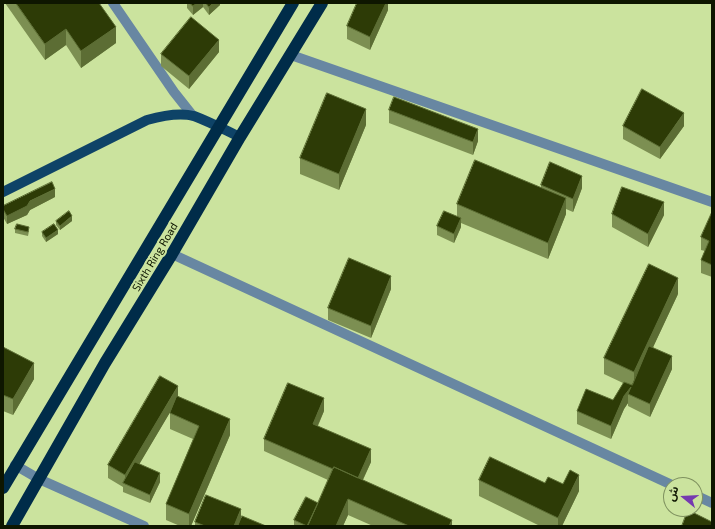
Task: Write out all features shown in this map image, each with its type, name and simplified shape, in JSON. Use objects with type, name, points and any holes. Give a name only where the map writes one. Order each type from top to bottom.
[{"type":"highway","name":"Sixth Ring Road","points":[[3,488],[293,3]]},
{"type":"highway","name":"Sixth Ring Road","points":[[12,526],[106,363],[240,137],[322,3]]},
{"type":"main road","points":[[3,192],[147,120],[162,116],[193,116],[240,137]]},
{"type":"street","points":[[113,3],[174,92],[193,116]]},
{"type":"street","points":[[291,55],[712,202]]},
{"type":"street","points":[[172,254],[663,481]]},
{"type":"street","points":[[15,466],[39,479],[144,526]]},
{"type":"building","points":[[16,3],[99,3],[116,27],[81,51],[66,29],[45,44]]},
{"type":"building","points":[[190,3],[197,3],[193,6]]},
{"type":"building","points":[[206,3],[213,3],[209,7]]},
{"type":"building","points":[[357,3],[386,3],[370,37],[347,26]]},
{"type":"building","points":[[191,17],[219,40],[189,76],[161,54]]},
{"type":"building","points":[[642,89],[684,113],[660,147],[623,126]]},
{"type":"building","points":[[327,93],[366,109],[339,174],[300,158]]},
{"type":"building","points":[[394,97],[478,129],[473,142],[389,110]]},
{"type":"building","points":[[475,160],[566,198],[548,243],[457,204]]},
{"type":"building","points":[[550,162],[582,176],[573,199],[541,185]]},
{"type":"building","points":[[52,182],[55,189],[30,201],[27,206],[7,216],[3,206]]},
{"type":"building","points":[[622,187],[664,202],[648,234],[612,214]]},
{"type":"building","points":[[69,211],[72,216],[60,226],[56,221]]},
{"type":"building","points":[[444,211],[461,218],[454,234],[437,226]]},
{"type":"building","points":[[712,212],[712,265],[701,260],[709,241],[701,237]]},
{"type":"building","points":[[17,224],[29,227],[28,232],[15,229]]},
{"type":"building","points":[[54,224],[58,230],[46,238],[42,232]]},
{"type":"building","points":[[349,258],[391,276],[371,326],[328,308]]},
{"type":"building","points":[[649,264],[678,278],[634,372],[604,358]]},
{"type":"building","points":[[649,346],[672,356],[650,404],[628,394],[631,387],[624,396],[611,426],[577,411],[586,389],[613,400],[624,382],[632,385]]},
{"type":"building","points":[[3,347],[34,363],[13,399],[3,395]]},
{"type":"building","points":[[160,376],[178,386],[125,475],[108,465]]},
{"type":"building","points":[[288,383],[324,398],[313,424],[371,449],[358,478],[334,467],[333,469],[264,439]]},
{"type":"building","points":[[177,396],[230,419],[189,514],[166,504],[199,426],[170,413]]},
{"type":"building","points":[[490,457],[545,483],[548,477],[563,484],[570,470],[579,475],[558,518],[479,480]]},
{"type":"building","points":[[135,462],[160,473],[150,495],[123,483]]},
{"type":"building","points":[[334,467],[452,520],[449,526],[409,526],[348,499],[336,526],[308,526]]},
{"type":"building","points":[[206,495],[241,509],[234,526],[205,526],[195,522]]},
{"type":"building","points":[[306,497],[318,503],[307,526],[294,520]]},
{"type":"building","points":[[242,516],[266,526],[238,526]]},
{"type":"building","points":[[685,517],[702,517],[712,522],[712,526],[682,526]]}]
